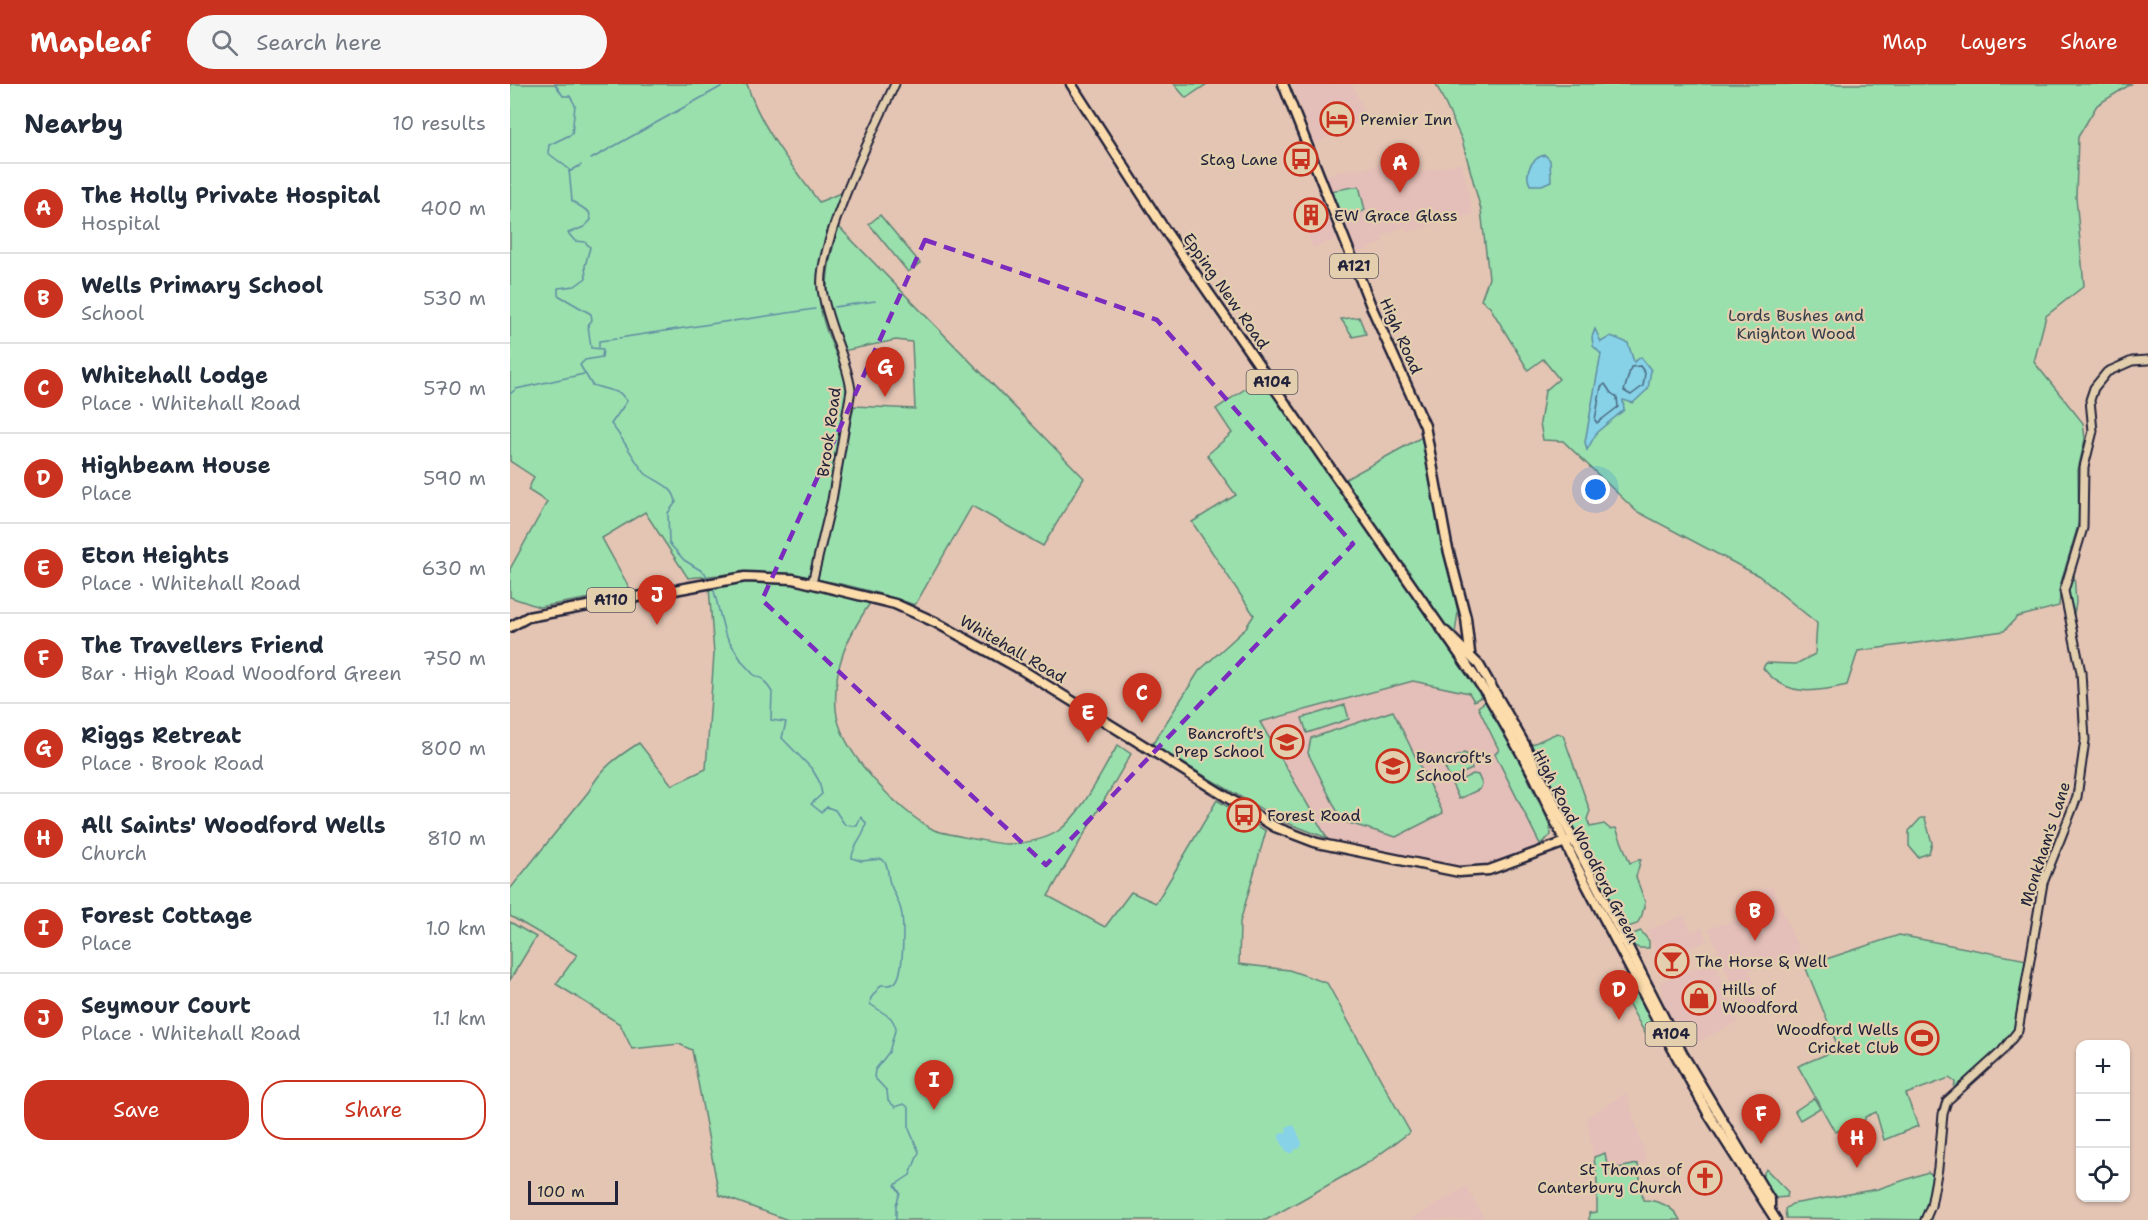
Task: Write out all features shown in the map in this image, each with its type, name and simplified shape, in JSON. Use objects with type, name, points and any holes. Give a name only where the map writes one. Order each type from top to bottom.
[{"type":"main road","name":"Epping New Road","points":[[1071,84],[1163,227],[1459,655]]},
{"type":"main road","name":"High Road","points":[[1283,84],[1371,306],[1422,420],[1447,544],[1463,609],[1470,654]]},
{"type":"main road","name":"Whitehall Road","points":[[510,627],[523,618],[555,610],[707,583],[745,577],[793,579],[895,604],[935,622],[1022,670],[1275,828],[1317,843],[1459,872],[1480,873],[1570,841]]},
{"type":"main road","name":"High Road","points":[[1459,655],[1463,609]]},
{"type":"main road","name":"Epping New Road","points":[[1444,631],[1470,654]]},
{"type":"main road","name":"High Road Woodford Green","points":[[1470,654],[1525,745],[1570,841],[1691,1084],[1764,1205],[1776,1220]]},
{"type":"main road","name":"High Road Woodford Green","points":[[1459,655],[1489,697],[1570,841]]},
{"type":"street","name":"Brook Road","points":[[812,583],[832,500],[851,390],[849,374],[827,315],[822,286],[824,267],[852,180],[895,84]]},
{"type":"street","name":"Monkham's Lane","points":[[1925,1220],[1931,1206],[1938,1168],[1943,1114],[1947,1101],[2002,1051],[2018,1031],[2043,883],[2077,798],[2085,740],[2082,682],[2079,652],[2064,600],[2064,591],[2083,528],[2084,467],[2093,431],[2089,411],[2094,388],[2107,372],[2132,361],[2148,360]]},
{"type":"highlighted area","points":[[925,240],[1157,320],[1353,544],[1046,865],[762,600]]},
{"type":"shaded area","points":[[1292,84],[1352,84],[1367,118],[1314,144]]},
{"type":"shaded area","points":[[1403,157],[1409,175],[1462,163],[1473,214],[1407,232],[1404,226],[1382,236],[1383,242],[1356,254],[1324,176],[1348,169],[1360,170]]},
{"type":"shaded area","points":[[1320,197],[1337,239],[1313,248],[1305,225],[1300,227],[1292,208]]},
{"type":"shaded area","name":"Bancroft's School","points":[[1413,681],[1469,693],[1500,751],[1495,753],[1540,844],[1500,861],[1470,868],[1327,838],[1260,723]]},
{"type":"shaded area","points":[[1772,887],[1800,952],[1749,970],[1765,1009],[1753,1014],[1744,994],[1737,997],[1709,929],[1752,914],[1748,898],[1757,891]]},
{"type":"shaded area","points":[[1684,915],[1691,932],[1702,928],[1707,941],[1656,963],[1657,955],[1647,931]]},
{"type":"shaded area","points":[[1714,961],[1738,1022],[1684,1048],[1666,1018],[1660,982]]},
{"type":"shaded area","points":[[1626,1093],[1647,1162],[1638,1165],[1645,1212],[1596,1207],[1597,1182],[1587,1118]]},
{"type":"shaded area","points":[[1466,1187],[1485,1220],[1410,1220]]},
{"type":"green space","points":[[510,84],[747,84],[768,131],[819,202],[843,192],[825,241],[819,275],[821,310],[847,389],[836,455],[843,458],[854,406],[915,409],[912,342],[896,340],[843,351],[828,303],[827,289],[833,245],[839,227],[1084,478],[1043,546],[972,506],[915,605],[853,587],[791,576],[748,573],[688,578],[645,512],[602,538],[631,591],[539,607],[510,597],[510,569],[547,502],[528,490],[534,477],[510,461]]},
{"type":"green space","points":[[1174,84],[1207,84],[1186,98]]},
{"type":"green space","name":"Lords Bushes and Knighton Wood","points":[[1436,84],[2131,84],[2097,105],[2078,137],[2076,197],[2084,286],[2046,316],[2034,362],[2083,423],[2085,439],[2078,470],[2079,522],[2061,583],[2059,606],[2017,617],[2004,631],[1858,651],[1847,685],[1812,691],[1791,688],[1772,678],[1763,668],[1766,663],[1796,664],[1815,654],[1817,623],[1759,576],[1636,511],[1563,441],[1543,440],[1540,423],[1545,391],[1559,379],[1543,359],[1528,370],[1490,307],[1481,300],[1489,278],[1481,210],[1462,140]]},
{"type":"green space","points":[[1359,186],[1365,210],[1343,223],[1330,191]]},
{"type":"green space","points":[[880,215],[920,263],[908,272],[869,224]]},
{"type":"green space","points":[[1359,317],[1366,334],[1353,337],[1341,319]]},
{"type":"green space","points":[[1261,378],[1335,485],[1422,437],[1458,612],[1455,633],[1444,625],[1437,632],[1483,696],[1474,701],[1469,693],[1413,681],[1260,722],[1327,838],[1282,821],[1152,745],[1199,671],[1245,629],[1254,615],[1192,522],[1236,495],[1207,455],[1232,433],[1216,409]]},
{"type":"green space","points":[[2074,574],[2076,603],[2074,614],[2067,594]]},
{"type":"green space","points":[[740,580],[789,581],[870,603],[848,641],[839,666],[836,709],[840,725],[859,761],[873,778],[904,809],[934,830],[1006,844],[1047,837],[1067,824],[1075,814],[1118,745],[1131,754],[1048,896],[1105,927],[1131,892],[1156,903],[1217,800],[1266,831],[1240,922],[1239,964],[1289,970],[1327,983],[1410,1132],[1369,1162],[1266,1220],[788,1220],[719,1195],[692,1050],[679,1044],[632,1049],[620,1024],[556,984],[577,955],[510,916],[510,889],[604,769],[639,743],[672,785],[706,769],[714,654],[709,586]]},
{"type":"green space","points":[[1486,701],[1510,741],[1550,825],[1551,835],[1540,844],[1495,754],[1499,750],[1478,707]]},
{"type":"green space","points":[[1345,705],[1349,719],[1307,733],[1302,718]]},
{"type":"green space","points":[[1393,711],[1443,813],[1396,837],[1342,821],[1308,753],[1311,738]]},
{"type":"green space","points":[[1557,733],[1563,735],[1590,811],[1587,819],[1590,827],[1604,824],[1610,829],[1616,828],[1630,863],[1641,859],[1636,877],[1645,902],[1637,924],[1622,929],[1530,745]]},
{"type":"green space","points":[[1464,753],[1468,755],[1472,769],[1450,779],[1443,763]]},
{"type":"green space","points":[[1473,774],[1478,775],[1482,784],[1480,789],[1459,799],[1452,784]]},
{"type":"green space","points":[[1921,818],[1925,818],[1932,843],[1929,853],[1918,857],[1909,846],[1909,831]]},
{"type":"green space","points":[[510,922],[536,937],[510,980]]},
{"type":"green space","points":[[1641,931],[1649,941],[1649,948],[1639,948],[1630,944],[1628,936]]},
{"type":"green space","name":"Woodford Wells Cricket Club","points":[[1899,935],[2027,960],[2018,1019],[2006,1043],[1954,1089],[1955,1082],[1949,1078],[1906,1094],[1918,1126],[1884,1140],[1876,1112],[1865,1117],[1865,1120],[1835,1132],[1798,1066],[1839,1049],[1805,966]]},
{"type":"green space","points":[[1632,981],[1655,1031],[1650,1034],[1645,1033],[1626,999],[1626,986]]},
{"type":"green space","points":[[1814,1098],[1820,1108],[1800,1120],[1795,1111]]},
{"type":"green space","points":[[1605,1153],[1608,1170],[1638,1164],[1643,1200],[1664,1205],[1680,1220],[1589,1220],[1589,1213],[1597,1212],[1594,1157]]},
{"type":"green space","points":[[1766,1169],[1788,1192],[1787,1197],[1775,1198],[1762,1177]]},
{"type":"green space","points":[[1928,1172],[1933,1175],[1927,1205],[1932,1220],[1786,1218],[1785,1209],[1792,1204],[1878,1189]]},
{"type":"water","points":[[1545,155],[1550,160],[1551,181],[1542,185],[1530,185],[1528,171],[1530,167],[1536,159]]},
{"type":"water","points":[[1595,329],[1601,342],[1611,336],[1628,343],[1634,362],[1641,357],[1651,370],[1648,389],[1633,403],[1623,400],[1624,410],[1597,432],[1587,450],[1585,442],[1601,354],[1593,346],[1592,337]]},
{"type":"waterway","points":[[555,84],[563,96],[570,96],[575,105],[572,134],[549,145],[548,153],[569,169],[572,201],[589,212],[591,220],[584,227],[568,233],[575,241],[585,242],[590,247],[585,266],[586,278],[575,286],[558,288],[558,295],[591,314],[592,320],[588,325],[591,348],[603,349],[602,357],[585,360],[580,365],[592,385],[620,393],[627,401],[611,424],[646,474],[672,492],[676,502],[668,513],[669,543],[684,560],[705,573],[709,581]]},
{"type":"waterway","points":[[591,159],[726,84]]},
{"type":"waterway","points":[[569,172],[581,165]]},
{"type":"waterway","points":[[834,307],[875,301]]},
{"type":"waterway","points":[[733,321],[815,309]]},
{"type":"waterway","points":[[619,338],[730,321]]},
{"type":"waterway","points":[[599,347],[599,341],[616,339]]},
{"type":"waterway","points":[[510,394],[516,389],[584,374]]},
{"type":"waterway","points":[[713,587],[725,634],[743,663],[754,675],[763,679],[772,692],[771,720],[786,722],[782,738],[812,769],[819,781],[822,794],[811,804],[821,812],[827,807],[835,810],[845,825],[857,826],[861,817],[866,823],[865,828],[852,858],[861,861],[882,859],[887,866],[889,880],[901,910],[903,945],[899,974],[894,983],[881,985],[871,998],[870,1004],[891,1018],[896,1027],[889,1052],[875,1070],[874,1077],[887,1091],[888,1100],[895,1107],[904,1104],[909,1108],[909,1129],[919,1152],[910,1175],[895,1185],[900,1193],[896,1205],[896,1220]]},
{"type":"waterway","points":[[1291,1130],[1297,1144]]},
{"type":"waterway","points":[[1284,1137],[1290,1148]]},
{"type":"place","name":"Premier Inn","points":[[1337,119]]},
{"type":"place","name":"Stag Lane","points":[[1301,159]]},
{"type":"place","name":"The Holly Private Hospital","points":[[1400,193]]},
{"type":"place","name":"EW Grace Glass","points":[[1311,215]]},
{"type":"place","name":"Riggs Retreat","points":[[885,397]]},
{"type":"place","name":"Seymour Court","points":[[657,625]]},
{"type":"place","name":"Whitehall Lodge","points":[[1142,723]]},
{"type":"place","name":"Bancroft's Prep School","points":[[1287,742]]},
{"type":"place","name":"Eton Heights","points":[[1088,743]]},
{"type":"place","name":"Bancroft's School","points":[[1393,766]]},
{"type":"place","name":"Forest Road","points":[[1244,815]]},
{"type":"place","name":"Wells Primary School","points":[[1755,941]]},
{"type":"place","name":"The Horse & Well","points":[[1672,961]]},
{"type":"place","name":"Hills of Woodford","points":[[1699,998]]},
{"type":"place","name":"Highbeam House","points":[[1619,1020]]},
{"type":"place","name":"Woodford Wells Cricket Club","points":[[1922,1038]]},
{"type":"place","name":"Forest Cottage","points":[[934,1110]]},
{"type":"place","name":"The Travellers Friend","points":[[1761,1144]]},
{"type":"place","name":"All Saints' Woodford Wells","points":[[1857,1168]]},
{"type":"place","name":"St Thomas of Canterbury Church","points":[[1705,1178]]}]
